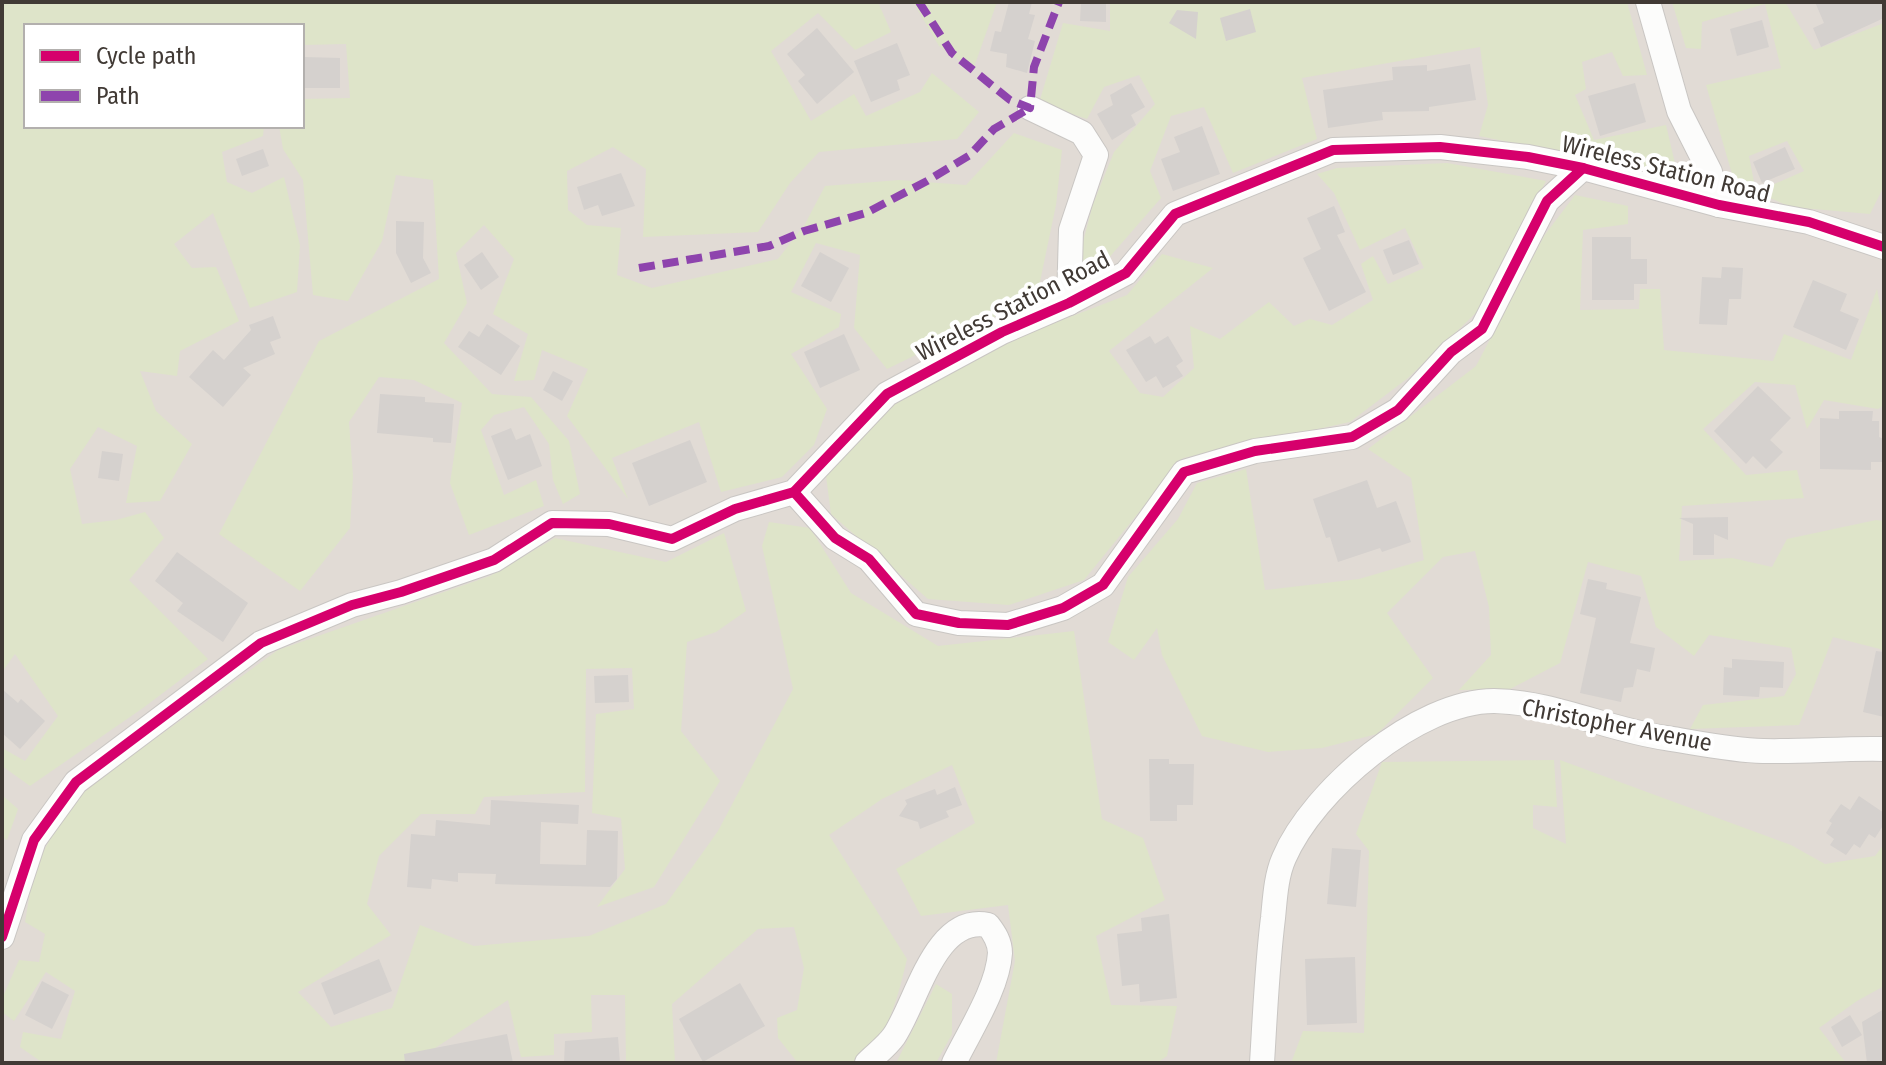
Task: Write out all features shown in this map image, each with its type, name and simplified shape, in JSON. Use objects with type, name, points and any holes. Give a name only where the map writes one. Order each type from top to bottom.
[{"type":"street","points":[[1648,2],[1679,111],[1710,172],[1719,205]]},
{"type":"street","points":[[1030,108],[1082,133],[1096,155],[1071,230],[1069,303]]},
{"type":"street","name":"Wireless Station Road","points":[[794,492],[887,394],[1002,332],[1069,303],[1126,273],[1175,214],[1333,150],[1440,147],[1528,157],[1583,168],[1719,205],[1809,222],[1884,247]]},
{"type":"street","points":[[2,937],[34,840],[76,782],[261,643],[352,605],[401,592],[494,560],[552,523],[609,524],[672,539],[735,509],[794,492],[835,538],[869,559],[916,614],[959,623],[1008,625],[1063,608],[1103,585],[1184,472],[1255,451],[1352,437],[1398,410],[1451,352],[1482,329],[1547,201],[1583,168]]},
{"type":"street","name":"Christopher Avenue","points":[[1262,1063],[1270,942],[1276,888],[1283,859],[1308,817],[1335,785],[1385,743],[1428,719],[1455,709],[1493,701],[1563,711],[1661,738],[1758,751],[1884,749]]},
{"type":"street","points":[[867,1063],[893,1036],[945,941],[961,926],[974,922],[988,925],[997,937],[1000,951],[985,1000],[954,1063]]},
{"type":"shaded area","points":[[2,2],[1884,2],[1884,1063],[2,1063]]},
{"type":"green space","points":[[2,2],[878,2],[891,32],[855,50],[818,13],[771,51],[811,121],[854,94],[866,116],[920,92],[932,73],[979,112],[957,139],[819,152],[790,183],[758,232],[643,237],[646,169],[613,147],[567,171],[568,210],[587,225],[621,228],[617,275],[652,288],[778,259],[805,224],[825,186],[899,180],[966,185],[1014,133],[1062,150],[1056,205],[1037,296],[887,369],[854,328],[860,255],[816,243],[791,292],[841,314],[839,327],[791,354],[827,409],[814,445],[782,477],[721,492],[699,422],[612,458],[628,499],[567,416],[588,369],[542,350],[534,380],[514,381],[528,334],[493,314],[514,259],[484,225],[456,253],[467,303],[444,343],[492,394],[531,397],[569,441],[580,494],[563,504],[553,480],[549,444],[524,407],[494,415],[481,430],[504,495],[536,480],[544,506],[469,535],[450,483],[462,403],[414,380],[379,377],[349,422],[353,476],[350,528],[300,591],[219,534],[319,341],[439,279],[433,180],[396,175],[382,241],[348,301],[313,295],[303,180],[283,149],[279,128],[304,128],[304,99],[350,98],[346,44],[304,45],[304,24],[24,24],[24,128],[264,128],[263,136],[222,152],[227,182],[252,193],[284,177],[300,245],[297,292],[250,308],[213,213],[174,244],[192,268],[216,267],[239,321],[180,351],[177,376],[140,371],[156,411],[192,444],[160,501],[126,503],[137,446],[98,427],[70,469],[82,524],[116,520],[145,512],[164,538],[129,580],[208,659],[30,786],[2,766],[2,748],[25,761],[58,716],[15,654],[2,672]]},
{"type":"green space","points":[[913,2],[997,2],[973,70],[939,46]]},
{"type":"green space","points":[[1110,2],[1627,2],[1647,75],[1623,76],[1612,52],[1582,62],[1586,89],[1575,95],[1594,140],[1666,125],[1678,176],[1479,136],[1488,105],[1480,47],[1302,78],[1317,139],[1233,173],[1204,107],[1171,116],[1150,171],[1161,198],[1100,268],[1078,261],[1093,204],[1114,152],[1155,104],[1139,75],[1104,87],[1087,119],[1039,103],[1063,23],[1110,31]]},
{"type":"green space","points":[[1672,2],[1785,2],[1814,50],[1884,23],[1884,186],[1870,214],[1791,207],[1756,192],[1804,171],[1787,141],[1749,156],[1754,182],[1737,191],[1706,85],[1781,68],[1765,4],[1702,22],[1701,49],[1686,48]]},
{"type":"green space","points":[[1447,163],[1546,181],[1479,310],[1408,378],[1350,422],[1183,458],[1084,580],[1009,605],[928,599],[831,514],[826,476],[899,400],[1005,342],[1127,295],[1162,254],[1213,268],[1109,351],[1140,393],[1163,397],[1194,368],[1190,326],[1220,339],[1269,302],[1294,326],[1310,319],[1332,325],[1373,300],[1361,264],[1373,256],[1388,284],[1424,268],[1405,228],[1360,250],[1334,193],[1317,174],[1337,168]]},
{"type":"green space","points":[[1575,195],[1628,206],[1628,224],[1583,230],[1580,310],[1639,309],[1640,289],[1660,289],[1664,350],[1773,361],[1784,334],[1851,360],[1877,289],[1884,327],[1884,405],[1878,409],[1824,400],[1807,429],[1795,385],[1755,382],[1703,429],[1746,475],[1797,470],[1804,498],[1682,506],[1679,561],[1732,558],[1772,567],[1787,539],[1876,520],[1884,521],[1884,652],[1833,637],[1799,725],[1690,729],[1703,705],[1784,696],[1796,674],[1791,648],[1709,635],[1694,656],[1656,627],[1641,576],[1588,562],[1560,663],[1510,689],[1459,690],[1491,655],[1489,607],[1475,551],[1443,557],[1387,613],[1433,678],[1377,734],[1322,748],[1268,752],[1202,736],[1162,655],[1157,628],[1134,660],[1108,642],[1128,577],[1178,519],[1197,483],[1246,469],[1265,590],[1359,579],[1424,560],[1411,478],[1368,449],[1476,366],[1544,236]]},
{"type":"green space","points":[[769,522],[810,528],[851,593],[938,646],[1074,631],[1102,819],[1143,838],[1165,900],[1096,936],[1111,1005],[1177,1006],[1167,1056],[1157,1063],[996,1063],[1015,961],[1008,905],[921,916],[896,869],[975,823],[952,765],[882,799],[829,835],[907,959],[889,1020],[872,1047],[848,1063],[798,1063],[778,1038],[777,1018],[797,1010],[804,968],[794,927],[758,929],[672,1004],[675,1063],[626,1063],[625,995],[591,995],[592,1032],[554,1034],[554,1055],[521,1057],[508,1000],[420,1058],[420,1063],[43,1063],[20,1047],[23,1032],[61,1039],[75,991],[46,972],[14,1021],[2,1012],[2,999],[19,960],[39,962],[45,934],[25,922],[34,869],[70,802],[278,650],[490,576],[555,538],[666,562],[724,533],[746,611],[716,632],[687,642],[681,731],[720,781],[654,887],[597,907],[625,869],[621,818],[592,813],[596,714],[634,709],[632,668],[586,669],[585,792],[484,797],[475,814],[421,814],[379,856],[367,904],[391,935],[298,992],[331,1027],[392,1008],[420,925],[474,946],[589,936],[666,904],[718,831],[793,689],[762,546]]},
{"type":"green space","points":[[1554,760],[1557,807],[1533,805],[1533,828],[1566,844],[1560,760],[1791,845],[1825,864],[1875,856],[1884,844],[1884,986],[1819,1028],[1846,1063],[1291,1063],[1303,1031],[1364,1033],[1369,851],[1356,834],[1382,762]]},
{"type":"green space","points":[[2,795],[18,809],[7,840],[2,837]]},
{"type":"green space","points":[[936,984],[952,994],[952,1034],[936,1063],[896,1063]]},
{"type":"building","points":[[1009,2],[1032,2],[1029,14],[1035,15],[1028,39],[1035,41],[1027,73],[1006,67],[1007,54],[990,51],[995,31],[1001,32]]},
{"type":"building","points":[[1081,2],[1106,4],[1106,22],[1080,21]]},
{"type":"building","points":[[1815,2],[1884,2],[1884,18],[1821,47],[1813,28],[1824,23]]},
{"type":"building","points":[[1250,9],[1256,32],[1226,41],[1220,18]]},
{"type":"building","points":[[1177,10],[1198,12],[1196,39],[1169,23]]},
{"type":"building","points":[[1762,20],[1769,47],[1737,56],[1730,29]]},
{"type":"building","points":[[817,28],[854,72],[817,104],[798,81],[805,75],[787,54]]},
{"type":"building","points":[[897,43],[910,75],[897,80],[900,90],[871,102],[854,61]]},
{"type":"building","points":[[304,57],[340,58],[340,88],[304,88]]},
{"type":"building","points":[[1470,64],[1476,100],[1429,107],[1429,111],[1382,112],[1383,120],[1328,128],[1323,90],[1393,80],[1392,67],[1427,65],[1427,71]]},
{"type":"building","points":[[1131,83],[1145,107],[1131,115],[1136,125],[1112,140],[1097,114],[1113,105],[1110,95]]},
{"type":"building","points":[[1635,83],[1646,122],[1600,136],[1588,96]]},
{"type":"building","points":[[1202,126],[1220,174],[1173,191],[1161,159],[1180,152],[1174,137]]},
{"type":"building","points":[[1785,147],[1795,169],[1762,183],[1753,162]]},
{"type":"building","points":[[263,149],[269,166],[242,176],[236,159]]},
{"type":"building","points":[[621,173],[635,206],[602,216],[598,205],[584,210],[577,187]]},
{"type":"building","points":[[1334,206],[1345,232],[1337,235],[1366,292],[1329,311],[1303,258],[1321,249],[1307,218]]},
{"type":"building","points":[[396,221],[424,222],[423,258],[431,273],[411,283],[396,253]]},
{"type":"building","points":[[1592,237],[1631,237],[1631,259],[1647,259],[1647,284],[1634,284],[1634,300],[1592,300]]},
{"type":"building","points":[[1409,240],[1419,264],[1393,275],[1383,250]]},
{"type":"building","points":[[482,252],[499,277],[481,290],[464,265]]},
{"type":"building","points":[[820,252],[849,268],[831,302],[801,286]]},
{"type":"building","points":[[1722,267],[1743,268],[1741,299],[1729,299],[1727,325],[1699,324],[1702,277],[1721,278]]},
{"type":"building","points":[[1813,280],[1847,294],[1840,311],[1859,319],[1846,350],[1793,327]]},
{"type":"building","points":[[273,316],[281,338],[270,342],[275,354],[243,368],[251,375],[223,407],[189,377],[213,350],[224,360],[251,330],[249,325]]},
{"type":"building","points":[[487,324],[520,346],[501,375],[458,347],[469,331],[479,337]]},
{"type":"building","points":[[844,334],[860,370],[820,388],[804,352]]},
{"type":"building","points":[[1150,336],[1155,344],[1168,336],[1183,361],[1176,366],[1183,376],[1163,388],[1156,376],[1146,382],[1126,350]]},
{"type":"building","points":[[553,371],[573,381],[562,401],[543,390]]},
{"type":"building","points":[[1758,386],[1791,418],[1770,440],[1783,452],[1766,469],[1753,456],[1746,464],[1714,431]]},
{"type":"building","points":[[380,394],[425,397],[425,402],[454,404],[451,443],[433,442],[433,438],[377,433]]},
{"type":"building","points":[[1839,411],[1873,411],[1872,421],[1879,421],[1879,437],[1884,439],[1884,462],[1871,462],[1871,470],[1820,469],[1820,418],[1839,419]]},
{"type":"building","points":[[511,428],[516,440],[530,434],[542,466],[508,480],[491,436]]},
{"type":"building","points":[[690,440],[707,482],[649,506],[632,463]]},
{"type":"building","points":[[102,451],[123,454],[119,481],[98,478]]},
{"type":"building","points":[[1367,480],[1377,508],[1396,501],[1411,542],[1382,552],[1380,548],[1338,562],[1313,499]]},
{"type":"building","points":[[1728,517],[1728,540],[1714,534],[1714,555],[1693,555],[1693,524],[1679,518]]},
{"type":"building","points":[[177,552],[248,603],[223,642],[177,611],[183,603],[155,581]]},
{"type":"building","points":[[1588,579],[1607,583],[1606,589],[1641,597],[1630,643],[1655,648],[1650,672],[1637,669],[1633,687],[1624,688],[1621,702],[1580,693],[1596,618],[1580,614]]},
{"type":"building","points":[[1876,651],[1884,652],[1884,717],[1863,712]]},
{"type":"building","points":[[1732,659],[1784,662],[1783,688],[1760,687],[1759,697],[1723,695],[1724,667],[1732,668]]},
{"type":"building","points":[[628,675],[629,702],[595,703],[594,676]]},
{"type":"building","points":[[2,689],[18,703],[21,699],[45,721],[20,749],[2,733]]},
{"type":"building","points":[[1149,759],[1169,759],[1169,764],[1194,764],[1193,805],[1177,805],[1177,821],[1150,821]]},
{"type":"building","points":[[955,787],[962,805],[946,811],[949,817],[920,829],[918,822],[899,816],[907,804],[905,800],[935,789],[937,795]]},
{"type":"building","points":[[1859,796],[1884,813],[1884,824],[1875,838],[1869,834],[1860,848],[1854,844],[1846,855],[1830,845],[1834,839],[1826,833],[1832,823],[1829,821],[1841,804],[1850,810]]},
{"type":"building","points":[[491,800],[579,805],[578,824],[541,822],[540,864],[586,865],[587,830],[618,831],[617,879],[610,887],[495,884],[496,874],[458,873],[458,882],[432,879],[431,889],[407,887],[411,834],[435,836],[436,820],[490,825]]},
{"type":"building","points":[[1332,848],[1361,850],[1356,907],[1327,904]]},
{"type":"building","points":[[1169,914],[1177,998],[1140,1002],[1139,984],[1122,986],[1117,934],[1142,931],[1141,918]]},
{"type":"building","points":[[1355,957],[1357,1023],[1307,1025],[1305,959]]},
{"type":"building","points":[[379,959],[392,991],[334,1015],[321,983]]},
{"type":"building","points":[[42,981],[69,995],[52,1029],[25,1015]]},
{"type":"building","points":[[740,983],[765,1026],[703,1062],[679,1019]]},
{"type":"building","points":[[1884,1009],[1884,1063],[1867,1063],[1862,1022]]},
{"type":"building","points":[[1850,1015],[1862,1035],[1842,1047],[1831,1027]]},
{"type":"building","points":[[507,1034],[513,1063],[405,1063],[404,1054]]},
{"type":"building","points":[[618,1037],[620,1063],[564,1063],[565,1041]]},
{"type":"marked path","points":[[919,2],[952,53],[1010,100],[1030,108],[1034,67],[1059,2]]},
{"type":"marked path","points":[[639,268],[769,246],[804,231],[866,213],[970,155],[994,129],[1030,108]]},
{"type":"cycle path","points":[[2,937],[34,840],[76,782],[261,643],[352,605],[401,592],[494,560],[552,523],[609,524],[672,539],[735,509],[794,492],[887,394],[1002,332],[1069,303],[1126,273],[1175,214],[1333,150],[1440,147],[1528,157],[1583,168],[1719,205],[1809,222],[1884,247]]},
{"type":"cycle path","points":[[794,492],[835,538],[869,559],[916,614],[959,623],[1008,625],[1063,608],[1103,585],[1184,472],[1255,451],[1352,437],[1398,410],[1451,352],[1482,329],[1547,201],[1583,168]]}]
